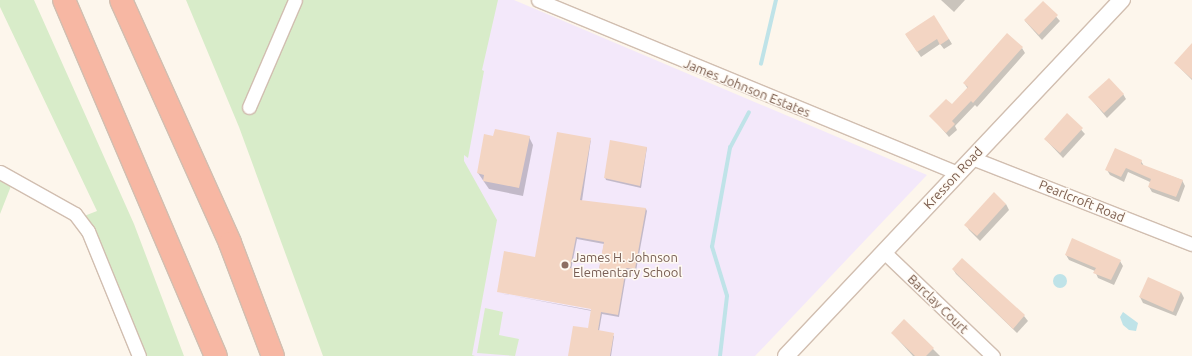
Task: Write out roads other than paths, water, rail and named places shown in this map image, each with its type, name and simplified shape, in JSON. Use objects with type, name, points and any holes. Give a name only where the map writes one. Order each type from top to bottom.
[{"type":"highway","points":[[64,0],[216,356]]},
{"type":"highway","points":[[121,0],[230,243],[273,356]]},
{"type":"street","points":[[249,107],[295,0]]},
{"type":"street","name":"James Johnson Estates","points":[[538,0],[958,173]]},
{"type":"street","name":"Kresson Road","points":[[786,356],[883,251],[1122,0]]},
{"type":"street","name":"Pearlcroft Road","points":[[972,158],[1192,244]]},
{"type":"street","points":[[0,172],[75,214],[88,231],[139,356]]},
{"type":"street","name":"Barclay Court","points":[[883,251],[993,356]]},
{"type":"water","points":[[1057,274],[1063,274],[1067,278],[1067,284],[1063,288],[1057,288],[1053,284],[1053,278]]},
{"type":"water","points":[[1123,312],[1138,323],[1136,331],[1129,330],[1123,325],[1120,317]]},
{"type":"waterway","points":[[761,64],[776,0]]},
{"type":"waterway","points":[[720,356],[727,296],[712,247],[730,148],[749,113]]},
{"type":"place","name":"James H. Johnson Elementary School","points":[[565,265]]}]
